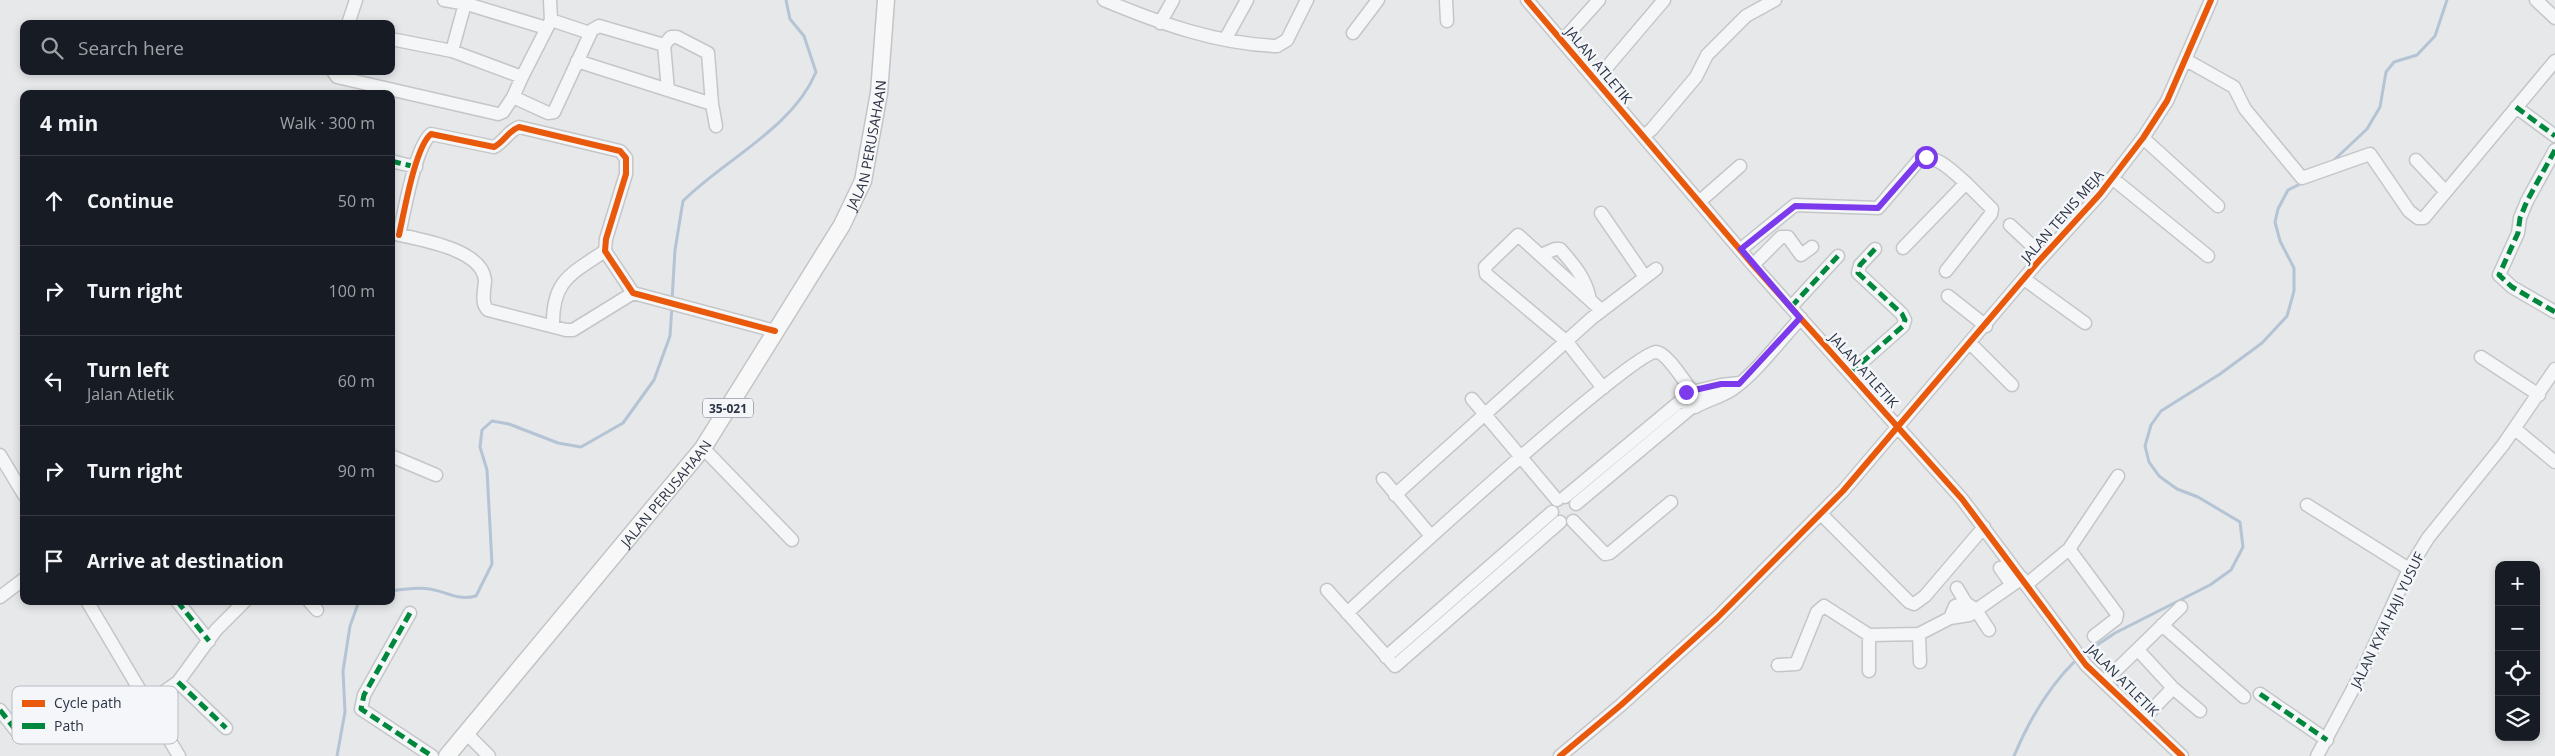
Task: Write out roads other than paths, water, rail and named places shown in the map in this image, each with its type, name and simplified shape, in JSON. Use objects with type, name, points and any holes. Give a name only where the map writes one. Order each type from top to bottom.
[{"type":"main road","name":"JALAN PERUSAHAAN","points":[[447,756],[703,448],[752,372],[775,331],[825,255],[842,225],[862,181],[879,92],[886,0]]},
{"type":"street","points":[[349,20],[356,0]]},
{"type":"street","points":[[444,0],[466,2],[590,33]]},
{"type":"street","points":[[395,90],[498,114],[503,112],[513,97],[549,24],[550,0]]},
{"type":"street","points":[[1104,0],[1160,23],[1226,38],[1273,46],[1281,45],[1287,40],[1307,0]]},
{"type":"street","points":[[1160,23],[1173,0]]},
{"type":"street","points":[[1226,38],[1247,0]]},
{"type":"street","points":[[1353,33],[1378,0]]},
{"type":"street","points":[[1446,0],[1448,20]]},
{"type":"street","points":[[1563,40],[1599,0]]},
{"type":"street","points":[[1596,80],[1664,0]]},
{"type":"street","points":[[1644,136],[1696,77],[1712,51],[1746,16],[1775,0]]},
{"type":"street","name":"JALAN TENIS MEJA","points":[[1560,756],[1621,706],[1717,618],[1820,514],[1986,326],[2043,256],[2112,178],[2143,138],[2167,101],[2211,0]]},
{"type":"street","points":[[2536,0],[2555,18]]},
{"type":"street","points":[[452,51],[466,2]]},
{"type":"street","name":"JALAN ATLETIK","points":[[1533,2],[1596,80],[1753,264],[1953,488],[1984,527],[2021,582],[2086,665],[2144,718],[2175,754]]},
{"type":"street","points":[[513,97],[548,113],[554,112],[590,33],[598,26],[664,45]]},
{"type":"street","points":[[668,90],[664,45],[671,37],[677,37],[708,53],[712,104],[716,126]]},
{"type":"street","points":[[395,40],[452,51],[522,77]]},
{"type":"street","points":[[2186,60],[2234,87],[2245,109],[2300,176],[2305,179],[2368,154],[2372,156],[2410,211],[2418,218],[2424,218],[2555,61]]},
{"type":"street","points":[[578,61],[712,104]]},
{"type":"street","points":[[336,75],[337,77],[394,90]]},
{"type":"street","points":[[2516,107],[2555,136]]},
{"type":"street","points":[[633,293],[573,330],[488,310],[484,305],[485,279],[482,272],[470,258],[447,247],[395,234],[425,139],[432,134],[494,147],[500,144],[512,129],[519,127],[620,151],[626,158],[626,174],[606,239],[605,251],[633,293],[775,331]]},
{"type":"street","points":[[2143,138],[2218,206]]},
{"type":"street","points":[[2555,150],[2535,184],[2520,218],[2518,233],[2498,273],[2499,278],[2507,284],[2555,312]]},
{"type":"street","points":[[1741,249],[1795,206],[1878,208],[1920,160],[1926,157],[1934,158],[1966,183],[1992,209],[1946,271]]},
{"type":"street","points":[[2416,160],[2446,191]]},
{"type":"street","points":[[395,162],[416,167]]},
{"type":"street","points":[[1700,202],[1740,166]]},
{"type":"street","points":[[2112,178],[2208,256]]},
{"type":"street","points":[[1903,248],[1966,183]]},
{"type":"street","points":[[1600,213],[1645,277]]},
{"type":"street","points":[[2010,225],[2043,256]]},
{"type":"street","points":[[1602,310],[1590,300],[1587,285],[1581,274],[1560,250],[1555,249],[1541,256],[1517,234],[1486,265],[1484,271],[1567,342],[1603,388]]},
{"type":"street","points":[[1753,264],[1775,241],[1783,236],[1788,237],[1801,255],[1812,247]]},
{"type":"street","points":[[1850,373],[1903,326],[1905,320],[1902,314],[1858,273],[1860,266],[1875,249]]},
{"type":"street","points":[[553,326],[558,292],[563,280],[605,251]]},
{"type":"street","points":[[1791,307],[1838,256]]},
{"type":"street","points":[[1395,495],[1602,310],[1656,269]]},
{"type":"street","points":[[2024,279],[2085,323]]},
{"type":"street","points":[[1948,296],[1986,326]]},
{"type":"street","points":[[1391,662],[1471,583],[1564,509],[1693,397],[1718,397],[1739,384],[1800,318]]},
{"type":"street","points":[[1970,343],[2012,385]]},
{"type":"street","points":[[1347,613],[1520,458],[1603,388],[1647,356],[1657,352],[1664,355],[1693,397]]},
{"type":"street","points":[[2481,357],[2539,396]]},
{"type":"street","name":"JALAN KYAI HAJI YUSUF","points":[[2318,756],[2362,672],[2410,569],[2444,515],[2515,429],[2539,396],[2555,369]]},
{"type":"street","points":[[1472,399],[1520,458],[1605,554],[1610,553],[1672,502]]},
{"type":"street","points":[[2515,429],[2555,462]]},
{"type":"street","points":[[703,448],[792,540]]},
{"type":"street","points":[[0,456],[20,488]]},
{"type":"street","points":[[395,458],[436,475]]},
{"type":"street","points":[[1778,665],[1796,664],[1817,612],[1824,606],[1869,635],[1919,634],[1950,618],[1963,618],[1971,606],[2021,582],[2069,549],[2118,476]]},
{"type":"street","points":[[1383,478],[1395,495],[1431,536]]},
{"type":"street","points":[[2307,505],[2410,569]]},
{"type":"street","points":[[1391,662],[1480,593],[1564,509]]},
{"type":"street","points":[[1820,514],[1909,602],[1914,604],[1925,596],[1984,527]]},
{"type":"street","points":[[2069,549],[2117,614],[2116,620],[2094,636]]},
{"type":"street","points":[[2000,568],[2021,582]]},
{"type":"street","points":[[0,597],[20,582]]},
{"type":"street","points":[[1471,583],[1480,593]]},
{"type":"street","points":[[1957,588],[1989,630]]},
{"type":"street","points":[[1327,590],[1391,662]]},
{"type":"street","points":[[89,605],[138,686]]},
{"type":"street","points":[[180,605],[209,640]]},
{"type":"street","points":[[172,686],[178,682],[229,615],[240,605]]},
{"type":"street","points":[[2105,682],[2181,607]]},
{"type":"street","points":[[410,613],[364,695],[363,711],[432,756]]},
{"type":"street","points":[[2162,625],[2244,697]]},
{"type":"street","points":[[1919,634],[1920,662]]},
{"type":"street","points":[[1869,635],[1869,671]]},
{"type":"street","points":[[2138,650],[2173,688],[2200,711]]},
{"type":"street","points":[[178,682],[226,728]]},
{"type":"street","points":[[2144,718],[2173,688]]},
{"type":"street","points":[[2260,694],[2326,740]]},
{"type":"street","points":[[0,710],[12,725]]},
{"type":"street","points":[[466,733],[489,756]]},
{"type":"street","points":[[172,744],[179,756]]},
{"type":"waterway","points":[[672,300],[675,250],[683,201],[775,126],[805,92],[816,72],[804,36],[790,19],[786,0]]},
{"type":"waterway","points":[[2332,162],[2367,129],[2380,107],[2386,72],[2394,62],[2417,55],[2435,36],[2447,0]]},
{"type":"waterway","points":[[2082,655],[2115,633],[2210,585],[2231,570],[2243,547],[2240,522],[2198,497],[2177,489],[2159,476],[2149,462],[2145,446],[2151,425],[2161,411],[2220,374],[2262,343],[2287,316],[2294,291],[2294,268],[2280,241],[2275,222],[2278,209],[2288,190],[2302,183]]},
{"type":"waterway","points":[[395,590],[425,588],[458,597],[476,596],[492,564],[487,470],[480,447],[482,430],[492,421],[509,424],[558,443],[581,447],[623,423],[654,380],[670,336],[672,306]]},
{"type":"waterway","points":[[337,756],[345,712],[343,671],[350,626],[358,605]]},
{"type":"waterway","points":[[2014,756],[2026,729],[2041,704],[2057,680],[2077,659]]}]
